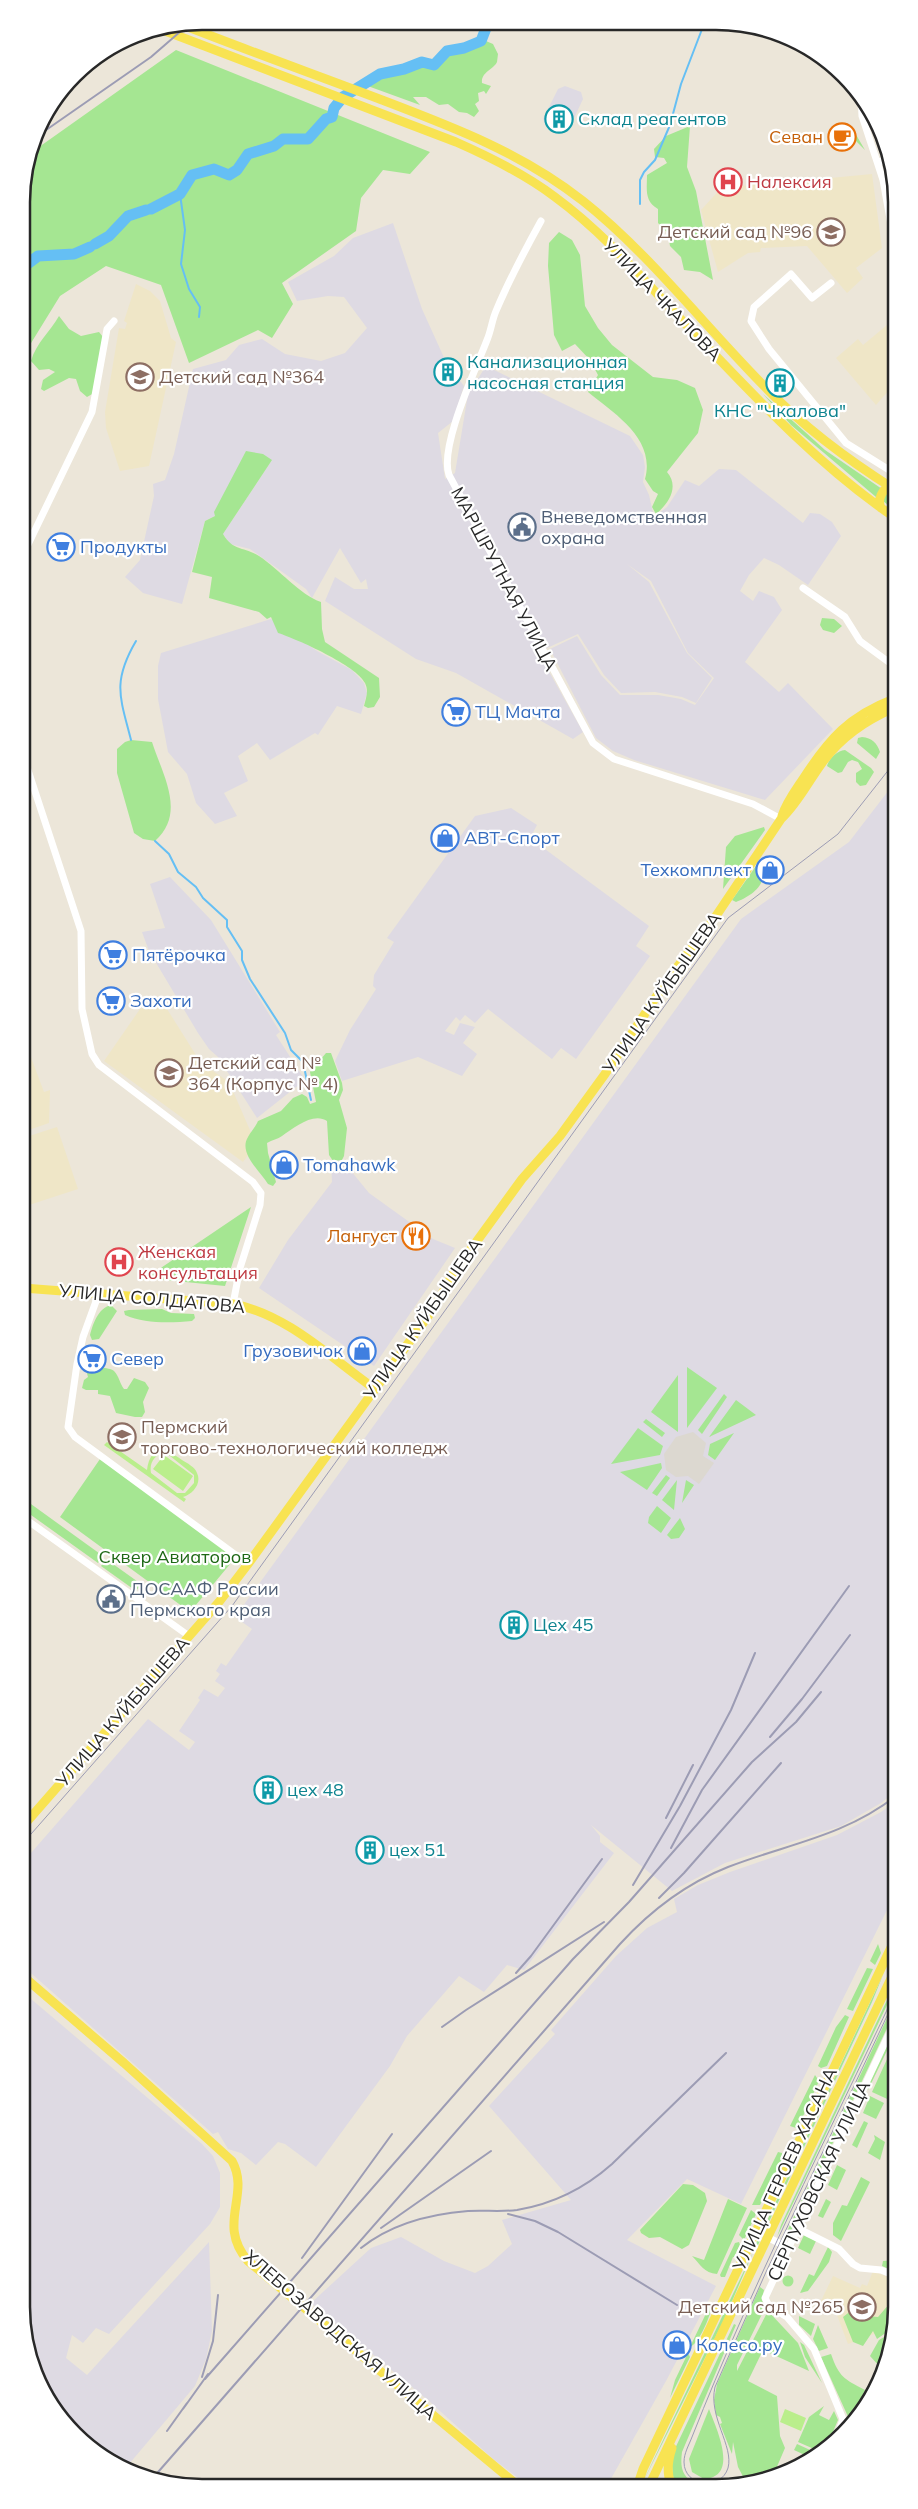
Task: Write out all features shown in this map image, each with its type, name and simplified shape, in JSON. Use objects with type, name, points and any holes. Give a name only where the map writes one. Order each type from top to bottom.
[{"type":"main road","name":"УЛИЦА ЧКАЛОВА","points":[[196,30],[460,129],[536,168],[584,202],[624,237],[769,391],[832,447],[888,485]]},
{"type":"main road","name":"УЛИЦА ЧКАЛОВА","points":[[168,33],[456,142],[503,164],[530,180],[575,212],[614,247],[757,400],[822,460],[888,513]]},
{"type":"main road","points":[[881,508],[879,502],[881,494],[884,490],[888,490]]},
{"type":"main road","name":"УЛИЦА КУЙБЫШЕВА","points":[[781,819],[785,806],[817,758],[839,730],[871,708],[888,701]]},
{"type":"main road","name":"УЛИЦА КУЙБЫШЕВА","points":[[30,1818],[189,1636],[248,1564],[436,1305],[453,1274],[522,1179],[560,1136],[605,1074],[668,979],[712,922],[781,819],[790,810],[823,762],[845,736],[888,711]]},
{"type":"main road","name":"УЛИЦА СОЛДАТОВА","points":[[30,1288],[233,1304],[255,1309],[281,1322],[375,1389]]},
{"type":"main road","name":"УЛИЦА ГЕРОЕВ ХАСАНА","points":[[640,2479],[888,1952]]},
{"type":"main road","name":"ХЛЕБОЗАВОДСКАЯ УЛИЦА","points":[[30,1982],[124,2063],[232,2161],[238,2178],[233,2218],[234,2236],[240,2251],[248,2260],[510,2479]]},
{"type":"main road","name":"УЛИЦА ГЕРОЕВ ХАСАНА","points":[[652,2479],[888,1985]]},
{"type":"main road","points":[[669,2479],[668,2460],[677,2430]]},
{"type":"main road","points":[[636,2479],[643,2469]]},
{"type":"street","points":[[862,111],[878,164],[888,212]]},
{"type":"street","points":[[878,164],[883,160]]},
{"type":"street","name":"МАРШРУТНАЯ УЛИЦА","points":[[541,221],[496,311],[487,341],[466,389],[455,425],[448,464],[449,475],[593,743],[614,759],[753,804],[781,819]]},
{"type":"street","points":[[831,283],[812,298],[791,274],[754,307],[751,321],[769,349],[846,443],[888,469]]},
{"type":"street","points":[[30,540],[92,412],[107,329],[114,321]]},
{"type":"street","points":[[832,447],[846,443]]},
{"type":"street","points":[[803,588],[845,617],[860,641],[888,662]]},
{"type":"street","points":[[30,776],[81,931],[82,1009],[92,1054],[99,1065],[253,1182],[261,1194],[260,1205],[238,1275],[233,1304]]},
{"type":"street","points":[[99,1294],[83,1337],[68,1427],[75,1437],[248,1564]]},
{"type":"street","points":[[30,1522],[189,1636]]},
{"type":"street","name":"СЕРПУХОВСКАЯ УЛИЦА","points":[[841,2426],[843,2419],[814,2349],[787,2317],[769,2306],[765,2300],[787,2247],[888,2036]]},
{"type":"street","points":[[796,2228],[839,2249],[852,2264],[860,2268],[880,2270],[888,2273]]},
{"type":"street","points":[[768,2238],[787,2247]]},
{"type":"shaded area","points":[[565,86],[581,92],[583,99],[568,131],[560,133],[546,125],[543,119],[558,89]]},
{"type":"shaded area","name":"Детский сад №96","points":[[872,174],[882,248],[856,268],[863,278],[847,293],[807,246],[761,248],[760,252],[748,253],[718,272],[701,210],[725,184],[749,186],[751,182],[777,178],[778,183]]},
{"type":"shaded area","points":[[393,223],[422,309],[446,362],[464,386],[453,421],[438,433],[445,479],[455,473],[468,394],[486,366],[630,436],[643,455],[645,467],[643,482],[649,495],[654,517],[667,507],[685,480],[699,486],[719,469],[736,470],[803,523],[810,513],[820,514],[832,522],[841,536],[808,585],[779,565],[764,558],[749,575],[740,591],[753,601],[759,591],[774,597],[782,610],[745,662],[779,692],[788,683],[833,729],[765,800],[634,760],[613,751],[596,738],[550,649],[577,636],[601,675],[620,695],[658,695],[681,699],[695,705],[714,678],[688,653],[651,581],[627,564],[649,582],[687,653],[712,678],[696,703],[682,697],[655,692],[621,693],[604,675],[578,634],[538,652],[583,732],[573,739],[456,673],[416,659],[325,601],[335,577],[354,589],[368,589],[366,579],[361,583],[340,548],[312,598],[306,589],[250,549],[230,544],[223,534],[272,460],[215,516],[205,521],[182,604],[143,593],[125,577],[140,560],[154,496],[153,484],[165,480],[174,454],[193,369],[226,360],[239,345],[262,339],[285,354],[321,361],[345,353],[367,328],[344,297],[328,296],[297,301],[288,282],[334,256],[353,238]]},
{"type":"shaded area","name":"Детский сад №364","points":[[136,284],[150,291],[160,301],[171,338],[176,342],[149,466],[120,471],[106,428],[105,412],[119,328],[125,329],[127,323],[124,321]]},
{"type":"shaded area","points":[[888,324],[888,391],[876,405],[836,358],[858,339],[863,345]]},
{"type":"shaded area","points":[[271,619],[317,651],[352,670],[364,683],[367,693],[361,714],[337,706],[318,735],[315,733],[270,760],[257,743],[238,756],[248,781],[224,793],[237,816],[215,824],[196,803],[187,774],[168,752],[158,699],[158,666],[161,653]]},
{"type":"shaded area","points":[[888,791],[888,1797],[841,1826],[725,1863],[672,1891],[591,1825],[600,1836],[600,1842],[614,1853],[524,1970],[507,1965],[484,1992],[459,1976],[407,2036],[390,2066],[316,2167],[285,2144],[278,2142],[256,2165],[241,2153],[228,2149],[218,2132],[213,2134],[30,1972],[30,1854],[148,1719],[189,1750],[195,1742],[179,1731],[200,1700],[198,1698],[204,1689],[218,1697],[225,1688],[215,1681],[220,1674],[216,1671],[221,1663],[226,1666],[252,1629],[235,1617],[741,919],[849,842]]},
{"type":"shaded area","points":[[511,808],[537,825],[530,838],[649,926],[636,946],[650,956],[576,1059],[561,1048],[552,1059],[488,1009],[475,1023],[465,1015],[460,1021],[456,1017],[445,1031],[454,1035],[460,1023],[475,1027],[463,1043],[477,1054],[462,1076],[418,1057],[342,1081],[335,1061],[350,1030],[376,989],[373,986],[374,975],[394,942],[387,938],[475,816]]},
{"type":"shaded area","points":[[170,877],[211,920],[280,1032],[276,1035],[305,1080],[257,1118],[218,1057],[209,1049],[198,1033],[149,951],[142,932],[165,928],[150,884]]},
{"type":"shaded area","name":"Детский сад № 364 (Корпус № 4)","points":[[162,1001],[201,1063],[229,1082],[256,1144],[243,1162],[104,1061],[140,1009]]},
{"type":"shaded area","points":[[30,1055],[44,1092],[50,1090],[49,1123],[30,1130]]},
{"type":"shaded area","points":[[57,1127],[78,1189],[30,1205],[30,1136]]},
{"type":"shaded area","points":[[342,1160],[369,1193],[433,1239],[455,1248],[374,1366],[259,1288],[288,1240],[332,1182],[331,1161]]},
{"type":"shaded area","points":[[693,1432],[706,1443],[703,1456],[714,1463],[699,1484],[688,1476],[676,1477],[666,1470],[664,1454],[676,1437]]},
{"type":"shaded area","points":[[888,1807],[888,1908],[741,2204],[687,2179],[627,2240],[716,2286],[666,2381],[611,2479],[519,2479],[492,2458],[430,2402],[311,2303],[371,2248],[401,2237],[444,2261],[475,2273],[488,2266],[512,2244],[502,2220],[571,2200],[489,2106],[555,2034],[551,2030],[616,1956],[647,1928],[677,1912],[674,1899],[698,1885],[730,1872],[837,1835]]},
{"type":"shaded area","points":[[30,1998],[202,2144],[213,2156],[220,2173],[220,2207],[210,2224],[109,2334],[96,2328],[83,2343],[72,2335],[66,2358],[87,2375],[209,2242],[212,2331],[206,2359],[195,2386],[130,2463],[97,2444],[80,2429],[59,2403],[39,2363],[30,2319]]},
{"type":"shaded area","name":"Детский сад №265","points":[[873,2271],[888,2277],[887,2329],[848,2344],[835,2310],[820,2303],[833,2276],[860,2288],[862,2284],[867,2286]]},
{"type":"green space","points":[[486,41],[493,44],[498,54],[497,62],[483,76],[482,83],[491,86],[486,94],[484,91],[478,93],[479,101],[475,104],[479,111],[474,117],[467,113],[459,112],[448,104],[439,105],[426,97],[413,97],[420,105],[365,85],[381,75],[406,70],[422,64],[433,67],[449,52],[480,46]]},
{"type":"green space","points":[[176,50],[430,152],[410,174],[383,170],[361,198],[356,231],[282,283],[293,304],[272,338],[258,330],[189,363],[161,285],[106,266],[60,296],[30,345],[30,190],[39,147]]},
{"type":"green space","points":[[690,126],[687,167],[696,191],[713,280],[700,272],[684,270],[681,257],[670,246],[668,233],[658,223],[658,209],[650,202],[647,194],[647,175],[667,163],[664,158],[655,157],[654,149],[666,136]]},
{"type":"green space","points":[[855,133],[865,150],[853,138],[839,150],[838,146]]},
{"type":"green space","points":[[559,232],[572,240],[580,255],[585,306],[598,328],[612,345],[653,377],[677,380],[695,388],[703,410],[698,433],[667,472],[672,483],[671,495],[656,514],[652,507],[658,494],[653,491],[645,479],[647,465],[645,452],[639,440],[621,419],[588,392],[598,375],[590,360],[575,344],[562,351],[554,335],[548,266],[549,243]]},
{"type":"green space","points":[[59,316],[69,329],[81,336],[99,332],[103,337],[94,393],[87,397],[80,391],[76,379],[69,378],[44,391],[41,389],[43,380],[55,372],[49,369],[39,370],[31,361],[36,349]]},
{"type":"green space","points":[[763,394],[825,450],[882,489],[876,497],[791,425]]},
{"type":"green space","points":[[246,451],[263,454],[272,460],[223,534],[231,544],[267,561],[297,588],[321,602],[322,629],[325,642],[379,678],[380,697],[374,707],[368,708],[364,706],[367,694],[365,683],[351,669],[312,647],[278,633],[271,617],[267,619],[259,612],[209,598],[212,577],[192,572],[205,521],[215,516],[214,512]]},
{"type":"green space","points":[[885,494],[888,494],[888,505],[883,501]]},
{"type":"green space","points":[[822,618],[834,619],[842,626],[834,633],[823,630],[820,625]]},
{"type":"green space","points":[[862,737],[871,740],[877,746],[880,752],[876,759],[857,743],[858,738]]},
{"type":"green space","points":[[131,740],[152,742],[166,780],[171,806],[169,818],[164,830],[155,841],[143,839],[134,833],[117,773],[117,749],[125,742]]},
{"type":"green space","points":[[845,750],[874,772],[866,785],[860,786],[856,782],[856,773],[862,769],[858,762],[852,760],[848,762],[842,772],[838,773],[827,766],[834,755]]},
{"type":"green space","points":[[764,827],[765,830],[723,889],[726,847],[735,836]]},
{"type":"green space","points":[[760,864],[756,874],[762,880],[761,884],[752,894],[744,899],[736,902],[732,900],[756,866]]},
{"type":"green space","points":[[326,1053],[331,1053],[342,1083],[343,1090],[339,1100],[347,1128],[344,1156],[342,1160],[333,1161],[329,1155],[327,1121],[316,1118],[304,1122],[267,1143],[276,1182],[273,1186],[268,1184],[251,1162],[248,1155],[246,1143],[248,1137],[258,1121],[281,1111],[293,1098],[302,1094],[307,1097],[310,1104],[316,1102],[310,1072]]},
{"type":"green space","points":[[251,1207],[225,1286],[146,1278]]},
{"type":"green space","points":[[111,1305],[117,1311],[99,1339],[92,1340],[90,1335],[99,1313]]},
{"type":"green space","points":[[162,1309],[171,1313],[194,1314],[195,1318],[192,1321],[184,1322],[149,1321],[125,1315],[124,1311],[129,1310]]},
{"type":"green space","points":[[88,1364],[113,1370],[124,1389],[127,1389],[134,1378],[145,1382],[149,1388],[143,1402],[145,1412],[142,1417],[116,1413],[110,1396],[98,1394],[98,1390],[82,1388],[84,1380],[88,1377],[86,1370]]},
{"type":"green space","points":[[687,1367],[717,1388],[687,1428]]},
{"type":"green space","points":[[678,1375],[678,1432],[651,1412]]},
{"type":"green space","points":[[724,1394],[727,1397],[702,1434],[698,1430]]},
{"type":"green space","points":[[736,1400],[756,1415],[709,1437]]},
{"type":"green space","points":[[646,1419],[665,1433],[662,1437],[643,1422]]},
{"type":"green space","points":[[638,1428],[663,1446],[660,1455],[611,1464]]},
{"type":"green space","points":[[734,1433],[715,1460],[708,1455],[710,1444]]},
{"type":"green space","points":[[107,1442],[147,1470],[151,1456],[155,1453],[165,1451],[170,1453],[195,1469],[198,1477],[196,1488],[183,1497],[186,1499],[184,1502],[104,1445]],"holes":[[[165,1452],[194,1475],[194,1483],[185,1493],[177,1493],[151,1473],[152,1462],[158,1455]]]},
{"type":"green space","points":[[164,1455],[193,1476],[183,1491],[153,1469]]},
{"type":"green space","name":"Сквер Авиаторов","points":[[100,1459],[236,1557],[190,1612],[60,1517]]},
{"type":"green space","points":[[661,1463],[662,1468],[647,1490],[620,1472]]},
{"type":"green space","points":[[666,1475],[670,1478],[657,1496],[652,1493]]},
{"type":"green space","points":[[677,1480],[674,1510],[662,1500]]},
{"type":"green space","points":[[686,1480],[694,1485],[682,1503]]},
{"type":"green space","points":[[30,1503],[103,1556],[98,1563],[30,1514]]},
{"type":"green space","points":[[657,1506],[671,1518],[661,1533],[648,1523],[649,1517]]},
{"type":"green space","points":[[680,1518],[685,1529],[679,1538],[671,1539],[667,1535]]},
{"type":"green space","points":[[106,1559],[141,1584],[136,1591],[101,1566]]},
{"type":"green space","points":[[878,1944],[881,1953],[875,1965],[870,1961]]},
{"type":"green space","points":[[867,1968],[873,1969],[853,2011],[847,2009]]},
{"type":"green space","points":[[883,1975],[872,2002],[758,2245],[756,2244]]},
{"type":"green space","points":[[888,1998],[888,2003],[777,2237]]},
{"type":"green space","points":[[845,2015],[849,2017],[827,2066],[821,2068],[818,2066],[836,2027]]},
{"type":"green space","points":[[888,2016],[888,2026],[787,2240],[782,2242]]},
{"type":"green space","points":[[888,2042],[888,2049],[868,2090],[867,2088]]},
{"type":"green space","points":[[888,2057],[888,2099],[872,2092]]},
{"type":"green space","points":[[815,2075],[819,2081],[799,2125],[796,2128],[790,2126]]},
{"type":"green space","points":[[870,2096],[884,2103],[876,2119],[863,2113]]},
{"type":"green space","points":[[864,2121],[868,2123],[857,2148],[852,2145]]},
{"type":"green space","points":[[874,2135],[885,2142],[880,2160],[868,2153],[875,2139]]},
{"type":"green space","points":[[778,2152],[782,2153],[782,2160],[760,2205],[752,2205]]},
{"type":"green space","points":[[837,2165],[846,2170],[837,2190],[828,2185]]},
{"type":"green space","points":[[861,2177],[870,2182],[841,2241],[833,2235],[833,2223],[842,2205],[847,2206]]},
{"type":"green space","points":[[683,2184],[693,2185],[705,2193],[707,2201],[689,2245],[682,2249],[660,2237],[649,2238],[641,2233],[640,2230]]},
{"type":"green space","points":[[728,2199],[747,2208],[717,2274],[703,2268],[692,2256],[704,2260]]},
{"type":"green space","points":[[826,2199],[831,2202],[823,2218],[818,2216]]},
{"type":"green space","points":[[751,2210],[756,2214],[744,2240],[739,2235]]},
{"type":"green space","points":[[804,2235],[816,2241],[810,2254],[798,2248]]},
{"type":"green space","points":[[739,2242],[740,2245],[725,2277],[721,2277],[720,2275],[735,2243]]},
{"type":"green space","points":[[828,2247],[832,2252],[829,2262],[808,2291],[800,2293],[809,2274],[814,2276]]},
{"type":"green space","points":[[754,2250],[724,2320],[644,2479]]},
{"type":"green space","points":[[883,2261],[888,2261],[888,2269],[882,2266]]},
{"type":"green space","points":[[788,2275],[794,2281],[788,2287],[782,2281]]},
{"type":"green space","points":[[760,2287],[764,2290],[762,2300],[765,2308],[737,2365],[737,2371],[768,2311],[798,2343],[809,2371],[763,2350],[748,2381],[777,2396],[780,2436],[785,2448],[776,2468],[743,2477],[738,2467],[733,2442],[732,2454],[720,2424],[722,2423],[720,2417],[716,2415],[714,2400],[717,2384]]},
{"type":"green space","points":[[711,2303],[705,2327],[690,2347]]},
{"type":"green space","points":[[888,2305],[886,2332],[877,2339],[873,2331],[863,2346],[853,2342],[843,2317],[852,2310],[866,2316],[878,2317]]},
{"type":"green space","points":[[799,2316],[815,2324],[811,2336],[799,2325]]},
{"type":"green space","points":[[734,2324],[736,2325],[682,2452],[681,2463],[683,2471],[689,2479],[673,2479],[671,2457]]},
{"type":"green space","points":[[818,2325],[828,2348],[819,2351],[813,2339]]},
{"type":"green space","points":[[886,2336],[878,2365],[870,2356],[879,2340]]},
{"type":"green space","points":[[800,2342],[804,2345],[822,2383],[805,2357]]},
{"type":"green space","points":[[688,2353],[690,2357],[670,2398],[675,2380]]},
{"type":"green space","points":[[831,2354],[840,2373],[852,2383],[865,2390],[858,2404],[848,2417],[821,2357]]},
{"type":"green space","points":[[824,2406],[819,2415],[829,2420],[834,2411],[838,2420],[832,2434],[813,2449],[798,2442],[809,2417]]},
{"type":"green space","points":[[709,2409],[723,2450],[723,2461],[721,2470],[715,2476],[704,2479],[692,2472],[689,2459]]},
{"type":"green space","points":[[785,2409],[806,2418],[801,2431],[780,2422]]},
{"type":"green space","points":[[797,2444],[811,2450],[804,2455],[794,2450]]},
{"type":"waterway","points":[[151,209],[180,194],[192,175],[214,169],[229,175],[237,170],[248,154],[274,146],[283,139],[308,139],[326,119],[332,117],[334,108],[343,97],[380,74],[404,69],[422,62],[434,65],[447,51],[464,48],[481,41],[485,30]]},
{"type":"waterway","points":[[640,204],[640,180],[644,172],[655,160],[670,125],[681,84],[702,30]]},
{"type":"waterway","points":[[180,194],[185,230],[181,264],[189,289],[200,307],[199,317]]},
{"type":"waterway","points":[[95,244],[109,236],[128,216],[146,210]]},
{"type":"waterway","points":[[30,262],[38,256],[74,254],[90,247]]},
{"type":"waterway","points":[[131,740],[120,690],[128,655],[136,641]]},
{"type":"waterway","points":[[155,841],[169,854],[178,872],[196,887],[203,898],[227,920],[227,927],[242,951],[242,960],[250,979],[285,1033],[291,1050],[303,1062],[311,1100]]},
{"type":"tram line","points":[[30,1835],[232,1606],[728,918],[838,834],[888,771]]},
{"type":"tram line","points":[[693,2479],[686,2470],[685,2455],[715,2380],[764,2268],[888,2008]]},
{"type":"tram line","points":[[719,2479],[728,2468],[729,2459],[715,2409],[715,2387],[766,2272],[888,2014]]},
{"type":"railway","points":[[46,130],[151,57],[181,31]]},
{"type":"railway","points":[[671,1848],[702,1790],[849,1586]]},
{"type":"railway","points":[[770,1737],[802,1699],[850,1635]]},
{"type":"railway","points":[[633,1885],[680,1806],[731,1710],[755,1653]]},
{"type":"railway","points":[[205,2379],[573,1959],[629,1902],[752,1762],[796,1722],[821,1692]]},
{"type":"railway","points":[[659,1898],[684,1873],[781,1763]]},
{"type":"railway","points":[[666,1818],[693,1765]]},
{"type":"railway","points":[[157,2473],[620,1944],[644,1920],[669,1899],[697,1881],[728,1867],[835,1830],[856,1821],[888,1802]]},
{"type":"railway","points":[[516,1973],[531,1956],[602,1859]]},
{"type":"railway","points":[[442,2027],[604,1922]]},
{"type":"railway","points":[[361,2248],[385,2233],[425,2218],[468,2211],[517,2210],[543,2204],[580,2188],[612,2164],[726,2053]]},
{"type":"railway","points":[[302,2258],[392,2134]]},
{"type":"railway","points":[[381,2228],[491,2151]]},
{"type":"railway","points":[[508,2214],[535,2221],[558,2232],[677,2305]]},
{"type":"railway","points":[[202,2377],[213,2341],[218,2295]]},
{"type":"railway","points":[[183,2409],[208,2374]]},
{"type":"railway","points":[[167,2431],[187,2403]]},
{"type":"place","name":"Склад реагентов","points":[[559,119]]},
{"type":"place","name":"Севан","points":[[842,137]]},
{"type":"place","name":"Налексия","points":[[728,182]]},
{"type":"place","name":"Детский сад №96","points":[[831,232]]},
{"type":"place","name":"Канализационная насосная станция","points":[[448,372]]},
{"type":"place","name":"Детский сад №364","points":[[140,377]]},
{"type":"place","name":"КНС \"Чкалова\"","points":[[780,383]]},
{"type":"place","name":"Вневедомственная охрана","points":[[522,527]]},
{"type":"place","name":"Продукты","points":[[61,547]]},
{"type":"place","name":"ТЦ Мачта","points":[[456,712]]},
{"type":"place","name":"АВТ-Спорт","points":[[445,838]]},
{"type":"place","name":"Техкомплект","points":[[770,870]]},
{"type":"place","name":"Пятёрочка","points":[[113,955]]},
{"type":"place","name":"Захоти","points":[[111,1001]]},
{"type":"place","name":"Детский сад № 364 (Корпус № 4)","points":[[169,1073]]},
{"type":"place","name":"Tomahawk","points":[[284,1165]]},
{"type":"place","name":"Лангуст","points":[[416,1236]]},
{"type":"place","name":"Женская консультация","points":[[119,1262]]},
{"type":"place","name":"Грузовичок","points":[[362,1351]]},
{"type":"place","name":"Север","points":[[92,1359]]},
{"type":"place","name":"Пермский торгово-технологический колледж","points":[[122,1437]]},
{"type":"place","name":"ДОСААФ России Пермского края","points":[[111,1599]]},
{"type":"place","name":"Цех 45","points":[[514,1625]]},
{"type":"place","name":"цех 48","points":[[268,1790]]},
{"type":"place","name":"цех 51","points":[[370,1850]]},
{"type":"place","name":"Детский сад №265","points":[[862,2307]]},
{"type":"place","name":"Колесо.ру","points":[[677,2345]]}]
